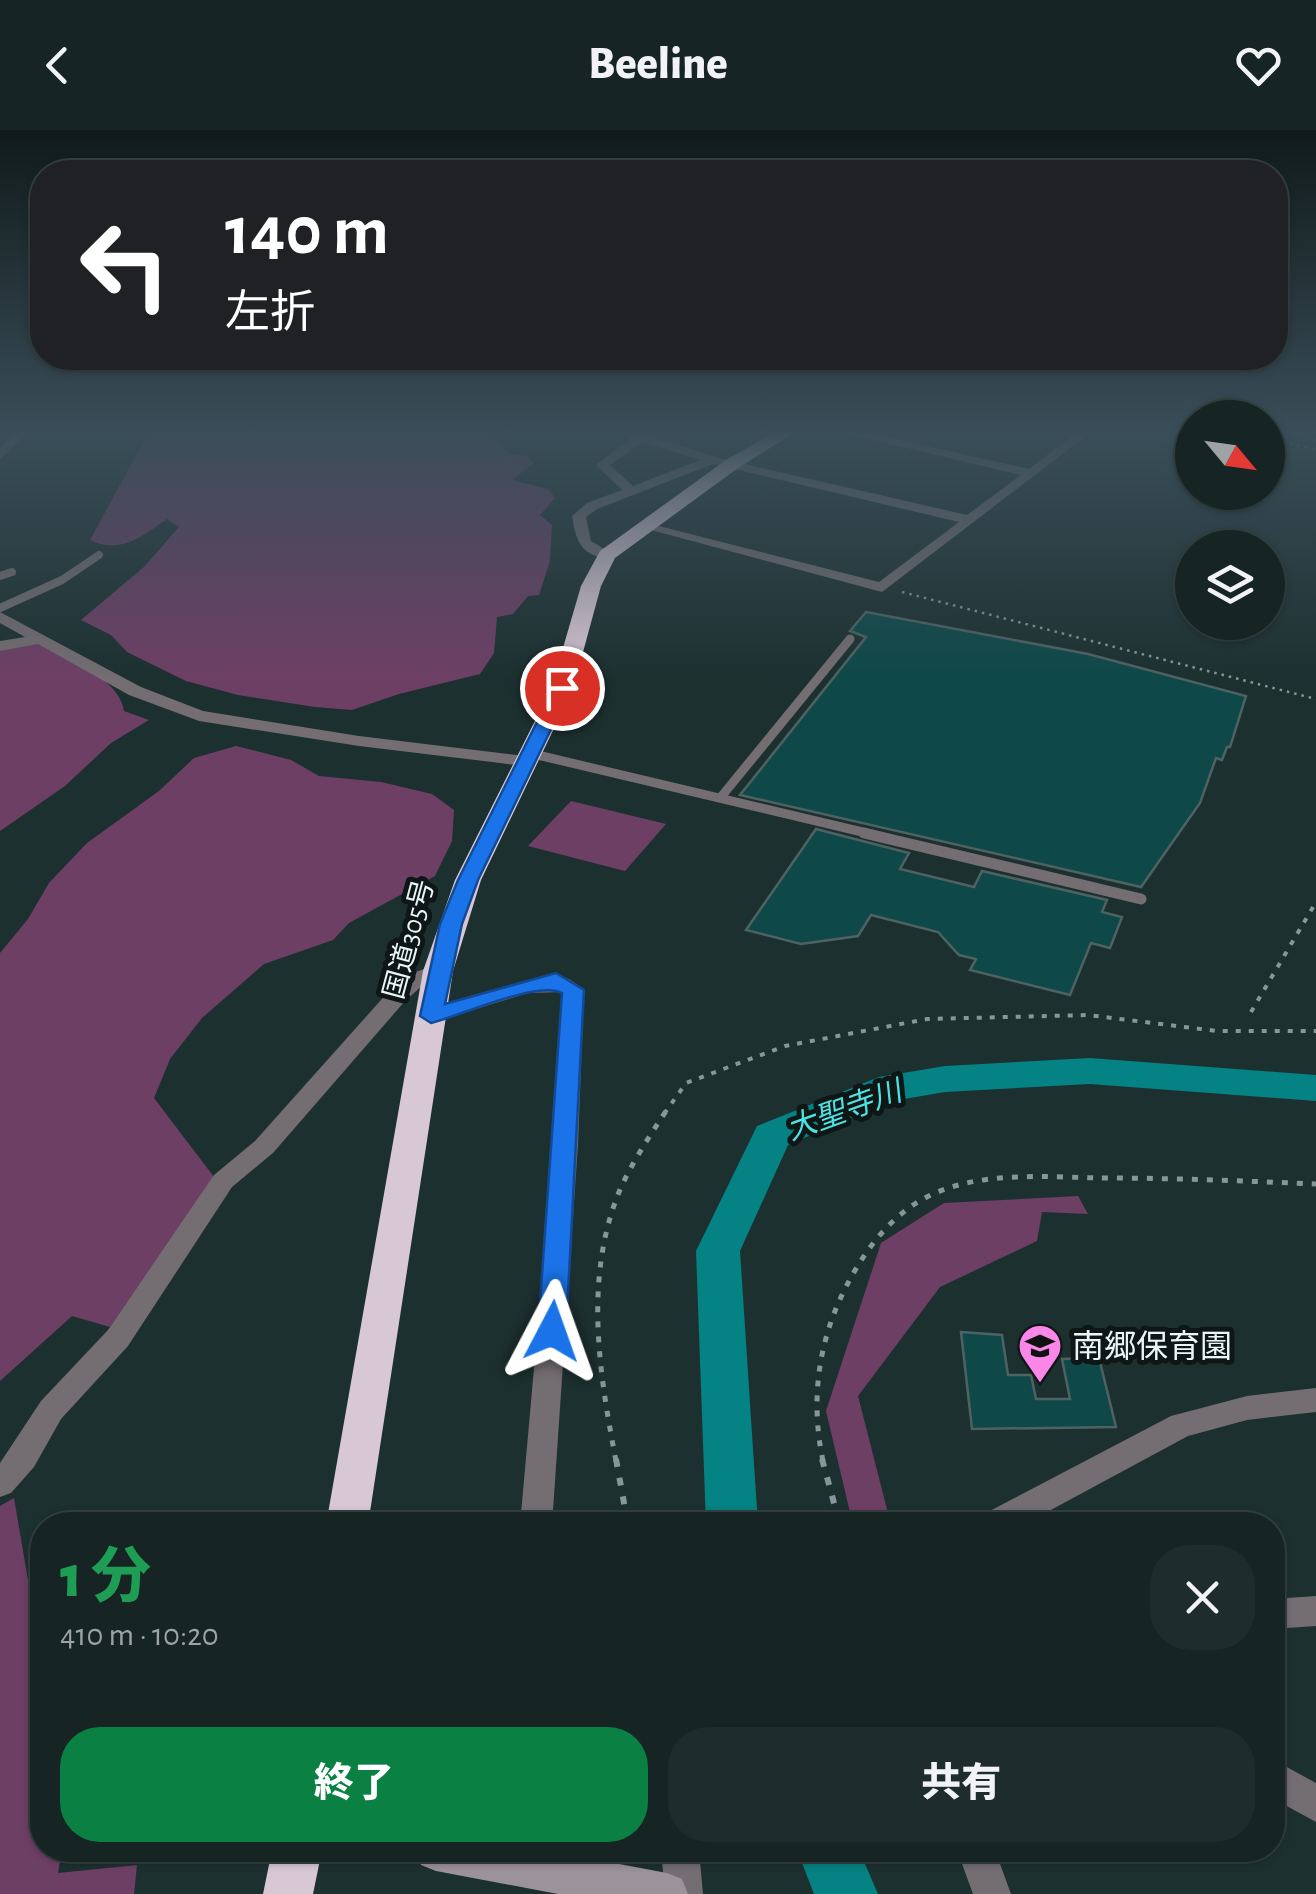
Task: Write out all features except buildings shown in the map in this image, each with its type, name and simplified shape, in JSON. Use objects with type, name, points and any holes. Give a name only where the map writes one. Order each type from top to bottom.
[{"type":"highway","name":"国道305号","points":[[348,1512],[438,972],[468,880],[562,688],[591,586],[608,555],[656,515]]},
{"type":"highway","points":[[288,1894],[295,1862]]},
{"type":"street","points":[[580,515],[584,542],[597,553],[608,555]]},
{"type":"street","points":[[950,515],[970,520]]},
{"type":"street","points":[[643,526],[882,587],[976,515]]},
{"type":"street","points":[[0,617],[135,691],[199,716],[360,741],[527,757]]},
{"type":"street","points":[[0,646],[40,640]]},
{"type":"street","points":[[0,1484],[23,1458],[51,1410],[118,1338],[223,1181],[264,1147],[397,996],[416,980],[438,972]]},
{"type":"street","points":[[431,1016],[556,980],[573,990],[565,1162],[537,1512]]},
{"type":"street","points":[[1018,1512],[1087,1478],[1127,1450],[1182,1425],[1247,1408],[1316,1400]]},
{"type":"street","points":[[1285,1613],[1316,1611]]},
{"type":"street","points":[[1285,1785],[1316,1804]]},
{"type":"street","points":[[477,1862],[548,1883],[667,1894]]},
{"type":"street","points":[[681,1862],[684,1894]]},
{"type":"street","points":[[980,1862],[992,1894]]},
{"type":"lane","points":[[0,608],[62,580],[99,555]]},
{"type":"lane","points":[[0,576],[12,572]]},
{"type":"lane","points":[[721,797],[850,639]]},
{"type":"lane","points":[[527,757],[721,797],[1140,899]]},
{"type":"path","points":[[882,587],[1316,699]]},
{"type":"path","points":[[1251,1012],[1316,902]]},
{"type":"path","points":[[626,1512],[598,1347],[600,1279],[607,1228],[618,1194],[686,1082],[784,1046],[927,1019],[1088,1015],[1217,1030],[1316,1031]]},
{"type":"path","points":[[837,1512],[816,1415],[818,1374],[841,1297],[875,1241],[900,1216],[950,1186],[976,1181],[1130,1177],[1316,1184]]},
{"type":"shaded area","points":[[103,515],[540,515],[552,525],[550,561],[539,595],[528,596],[513,614],[497,617],[494,653],[480,674],[352,710],[238,695],[186,681],[127,652],[111,635],[81,620],[145,566],[179,527],[167,519],[121,544],[90,540]]},
{"type":"shaded area","points":[[40,642],[102,679],[120,699],[124,711],[149,720],[111,743],[65,786],[0,831],[0,647]]},
{"type":"shaded area","points":[[236,746],[291,760],[319,776],[381,782],[432,794],[454,810],[452,841],[435,876],[349,923],[333,940],[264,964],[202,1018],[170,1059],[154,1098],[214,1177],[110,1327],[72,1316],[0,1381],[0,953],[28,919],[49,883],[87,843],[159,791],[194,758]]},
{"type":"shaded area","points":[[571,801],[666,824],[625,871],[528,846]]},
{"type":"shaded area","points":[[1078,1196],[1088,1214],[1042,1212],[1037,1241],[940,1287],[858,1396],[888,1512],[850,1512],[826,1411],[881,1243],[944,1203]]},
{"type":"shaded area","points":[[14,1498],[30,1592],[30,1862],[60,1862],[58,1873],[137,1865],[134,1894],[0,1894],[0,1506]]},
{"type":"waterway","name":"大聖寺川","points":[[731,1512],[718,1251],[772,1136],[879,1090],[945,1079],[1090,1071],[1316,1088]]},
{"type":"waterway","name":"大聖寺川","points":[[833,1862],[846,1894]]},
{"type":"place","name":"南郷保育園","points":[[1040,1384]]},
{"type":"route","points":[[552,1331],[573,990],[556,980],[431,1016],[451,924],[468,880],[562,688]]}]
